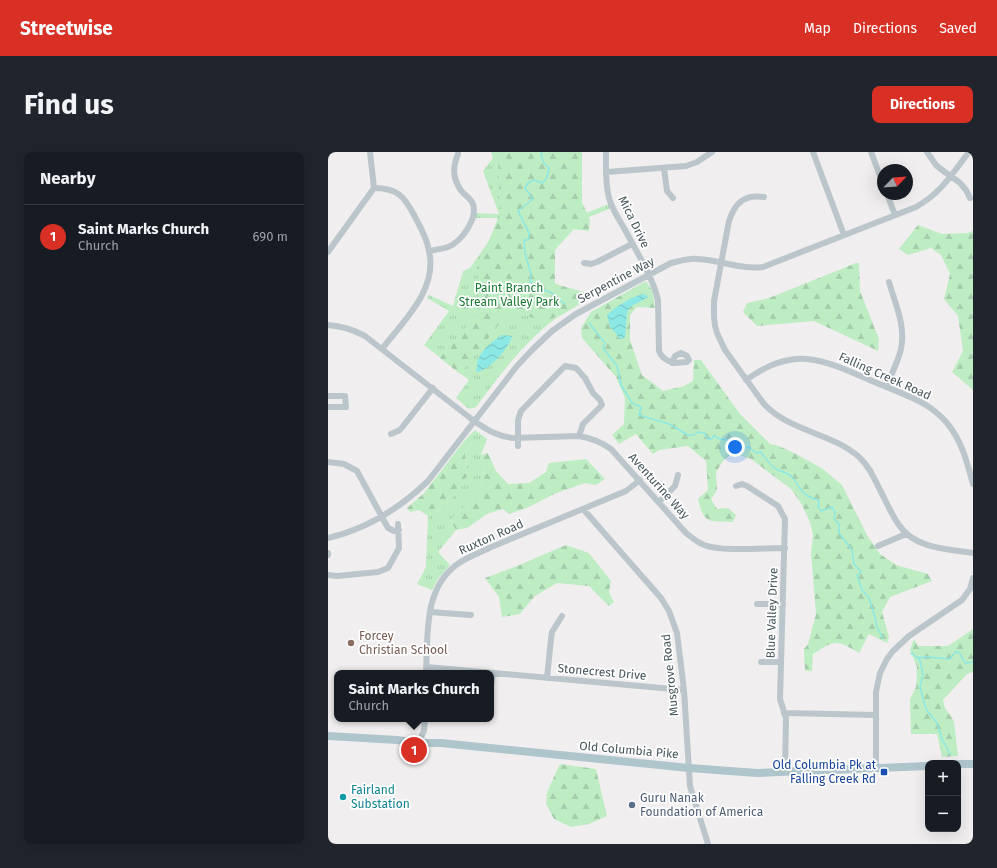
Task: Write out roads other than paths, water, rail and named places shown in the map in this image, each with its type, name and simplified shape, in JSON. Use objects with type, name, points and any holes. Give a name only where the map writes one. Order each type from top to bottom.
[{"type":"main road","name":"Old Columbia Pike","points":[[328,736],[399,740],[418,743],[441,743],[689,768],[757,773],[925,766]]},
{"type":"main road","points":[[961,764],[973,764]]},
{"type":"street","points":[[328,252],[374,188],[370,152]]},
{"type":"street","name":"Mica Drive","points":[[606,152],[607,188],[610,199],[614,211],[649,275],[656,292],[658,300],[660,356],[672,363]]},
{"type":"street","points":[[607,172],[664,168],[691,164],[697,162],[712,152]]},
{"type":"street","points":[[813,152],[844,235]]},
{"type":"street","points":[[871,152],[877,168]]},
{"type":"street","points":[[926,152],[936,164],[966,188],[970,198]]},
{"type":"street","name":"Serpentine Way","points":[[328,538],[356,529],[381,517],[398,507],[428,481],[517,366],[552,331],[576,314],[671,263],[686,259],[699,259],[746,267],[763,267],[916,207],[939,191],[952,177],[969,152]]},
{"type":"street","points":[[430,251],[448,247],[458,241],[469,227],[474,214],[472,202],[454,178],[454,166],[458,154]]},
{"type":"street","points":[[664,168],[667,191],[673,198]]},
{"type":"street","points":[[374,188],[395,191],[406,199],[430,251],[430,273],[425,290],[415,306],[382,349]]},
{"type":"street","points":[[764,197],[755,196],[744,199],[732,210],[729,221],[714,301],[715,326],[725,350],[746,380],[771,411],[788,421],[846,448],[859,457],[869,469],[899,525],[906,534],[925,545],[973,553]]},
{"type":"street","points":[[889,200],[895,215]]},
{"type":"street","points":[[584,263],[591,264],[597,262],[632,244]]},
{"type":"street","points":[[886,387],[901,350],[902,335],[900,318],[889,282]]},
{"type":"street","name":"Aventurine Way","points":[[328,325],[343,326],[365,336],[474,421],[492,433],[519,438],[579,436],[600,442],[611,449],[694,540],[705,545],[721,548],[785,548]]},
{"type":"street","name":"Falling Creek Road","points":[[746,380],[763,368],[777,362],[797,359],[815,360],[830,364],[926,405],[935,411],[956,434],[962,447],[973,484]]},
{"type":"street","points":[[518,446],[518,420],[521,411],[565,366],[576,368],[585,378],[593,393],[600,400],[602,406],[583,424],[579,436]]},
{"type":"street","points":[[391,434],[400,430],[433,388]]},
{"type":"street","points":[[328,396],[345,396],[346,407],[328,407]]},
{"type":"street","points":[[328,462],[344,464],[357,471],[388,528],[394,531],[398,527],[399,548],[388,568],[383,571],[337,576],[328,575]]},
{"type":"street","points":[[659,502],[675,486],[678,475]]},
{"type":"street","name":"Ruxton Road","points":[[426,670],[428,620],[434,595],[441,582],[458,564],[489,548],[584,510],[626,491],[640,480]]},
{"type":"street","name":"Blue Valley Drive","points":[[736,486],[742,484],[747,486],[778,506],[784,519],[785,548],[780,699],[786,718],[785,772]]},
{"type":"street","name":"Musgrove Road","points":[[584,510],[661,598],[669,611],[678,633],[684,690],[690,786],[708,844]]},
{"type":"street","points":[[878,546],[906,534]]},
{"type":"street","points":[[876,768],[876,692],[880,674],[893,652],[909,636],[962,600],[970,589],[973,578]]},
{"type":"street","points":[[757,604],[783,604]]},
{"type":"street","points":[[430,612],[471,615]]},
{"type":"street","points":[[547,678],[552,632],[562,616]]},
{"type":"street","points":[[761,662],[781,662]]},
{"type":"street","name":"Stonecrest Drive","points":[[494,673],[684,690]]},
{"type":"street","points":[[784,713],[876,715]]},
{"type":"street","points":[[418,743],[424,731],[425,722]]},
{"type":"water","points":[[642,294],[648,297],[630,307],[627,313],[625,337],[623,339],[619,338],[610,326],[607,315],[623,303]]},
{"type":"water","points":[[503,335],[512,336],[503,352],[492,364],[481,371],[476,372],[478,359],[485,348]]},
{"type":"waterway","points":[[542,152],[541,155],[544,163],[549,168],[547,178],[542,183],[534,180],[528,183],[525,188],[533,199],[518,211],[529,233],[528,240],[524,240],[525,253],[531,274],[530,281],[534,286],[552,293],[565,304]]},
{"type":"waterway","points":[[589,323],[605,343],[603,348],[617,366],[621,385],[632,403],[641,407],[639,415],[669,424],[688,435],[694,435],[698,432],[704,433],[708,439],[712,439],[714,435],[717,438],[731,441],[745,448],[749,447],[756,453],[761,452],[773,467],[792,477],[805,494],[819,501],[818,507],[821,511],[832,507],[835,512],[834,519],[839,524],[839,533],[852,550],[854,564],[861,572],[857,575],[862,590],[869,598],[876,625],[883,638]]},
{"type":"waterway","points":[[911,654],[912,653],[917,658],[927,657],[950,659],[955,652],[959,652],[965,663],[973,662]]},
{"type":"waterway","points":[[919,657],[923,674],[920,687],[925,706],[937,723],[942,739],[950,754]]},
{"type":"place","name":"Forcey Christian School","points":[[351,643]]},
{"type":"place","name":"Saint Marks Church","points":[[414,750]]},
{"type":"place","name":"Old Columbia Pk at Falling Creek Rd","points":[[884,772]]},
{"type":"place","name":"Fairland Substation","points":[[343,797]]},
{"type":"place","name":"Guru Nanak Foundation of America","points":[[632,805]]},
{"type":"park label","name":"Paint Branch Stream Valley Park","points":[[509,295]]}]
